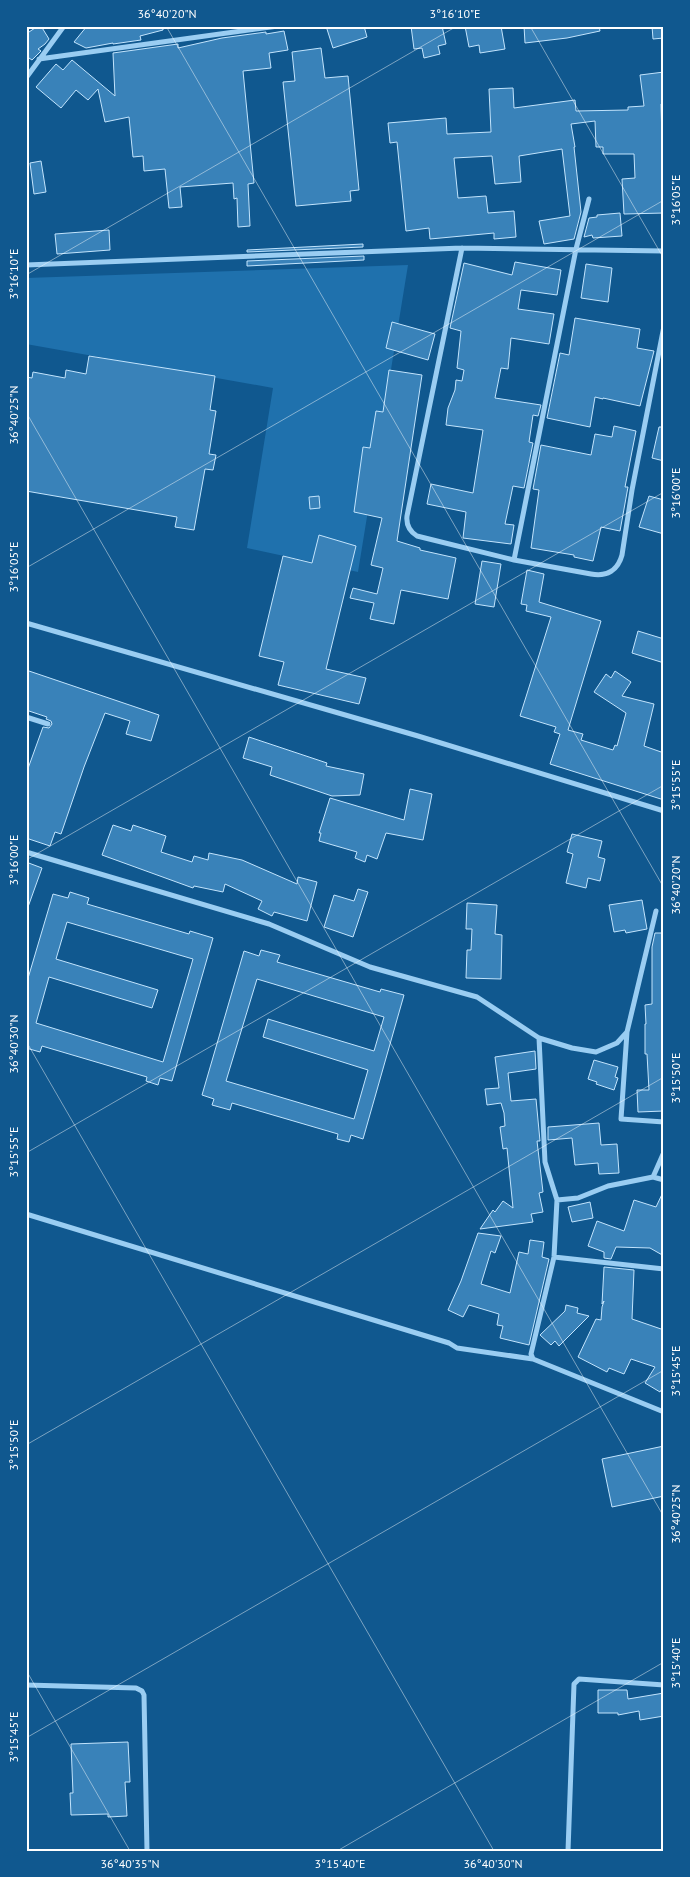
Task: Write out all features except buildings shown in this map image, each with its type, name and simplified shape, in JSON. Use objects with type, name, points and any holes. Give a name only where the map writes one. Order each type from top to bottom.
[{"type":"street","points":[[26,78],[64,26]]},
{"type":"street","points":[[39,59],[278,26]]},
{"type":"street","points":[[514,560],[576,249],[589,199]]},
{"type":"street","points":[[462,248],[406,521],[409,530],[417,536],[514,560],[598,575],[611,572],[620,562],[664,326]]},
{"type":"street","points":[[26,264],[462,248],[664,251]]},
{"type":"street","points":[[26,622],[418,736],[664,811]]},
{"type":"street","points":[[26,718],[48,724]]},
{"type":"street","points":[[26,852],[269,924],[370,967],[477,997],[539,1038],[572,1048],[596,1052],[617,1043],[627,1032]]},
{"type":"street","points":[[656,911],[627,1032],[621,1119],[664,1122]]},
{"type":"street","points":[[533,1359],[531,1354],[554,1257],[557,1200],[545,1162],[539,1038]]},
{"type":"street","points":[[653,1177],[664,1152]]},
{"type":"street","points":[[557,1200],[578,1198],[608,1186],[653,1177],[664,1180]]},
{"type":"street","points":[[26,1214],[449,1343],[457,1348],[533,1359],[664,1412]]},
{"type":"street","points":[[554,1257],[664,1269]]},
{"type":"street","points":[[568,1851],[574,1684],[579,1679],[664,1685]]},
{"type":"street","points":[[26,1685],[136,1688],[142,1691],[144,1695],[147,1851]]},
{"type":"shaded area","points":[[408,265],[358,572],[247,548],[273,388],[26,344],[26,278]]}]
